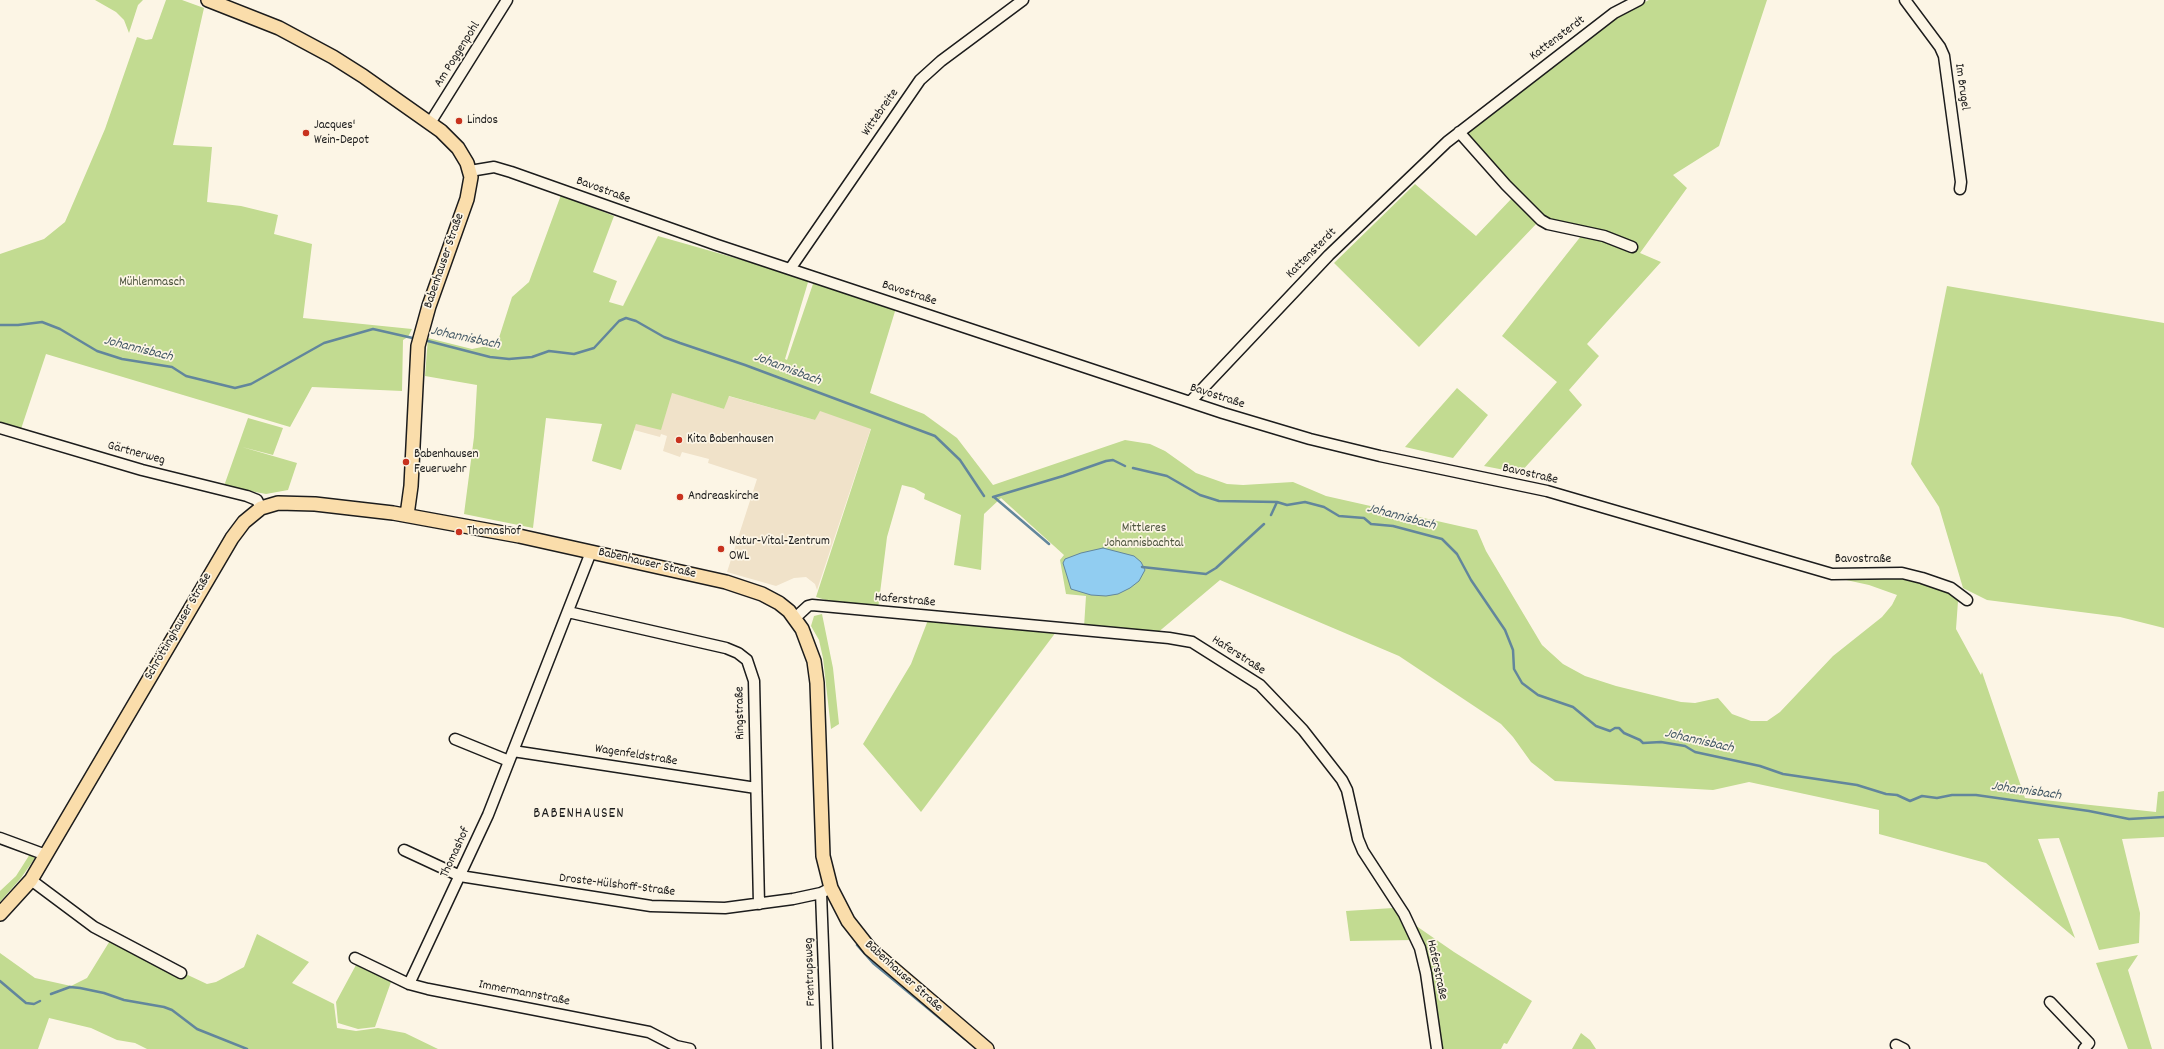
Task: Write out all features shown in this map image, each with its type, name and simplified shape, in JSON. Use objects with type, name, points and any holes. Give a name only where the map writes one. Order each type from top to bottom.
[{"type":"main road","points":[[208,0],[257,19],[304,41],[363,76],[430,123],[458,148],[470,170]]},
{"type":"main road","name":"Babenhauser Straße","points":[[470,170],[470,182],[467,199],[421,330],[418,346],[411,486],[407,515],[591,552],[747,588],[779,603],[795,618],[809,644],[817,684],[823,856],[826,891],[870,949],[986,1049]]},
{"type":"main road","name":"Schröttinghauser Straße","points":[[0,914],[31,880],[232,538],[250,516],[261,508],[278,503],[300,503],[407,515]]},
{"type":"street","name":"Am Poggenpohl","points":[[430,123],[507,0]]},
{"type":"street","name":"Wittebreite","points":[[790,269],[920,80],[941,61],[1023,0]]},
{"type":"street","name":"Kattensterdt","points":[[1190,402],[1329,255],[1459,132],[1614,13],[1639,0]]},
{"type":"street","name":"Im Brugel","points":[[1905,0],[1940,47],[1944,56],[1961,182],[1960,189]]},
{"type":"street","points":[[1459,132],[1506,186],[1548,224],[1604,236],[1632,247]]},
{"type":"street","name":"Bavostraße","points":[[470,170],[487,167],[511,172],[790,269],[1266,427],[1338,446],[1600,505],[1832,574],[1902,573],[1950,588],[1967,600]]},
{"type":"street","name":"Gärtnerweg","points":[[0,428],[142,470],[247,496],[256,500],[261,508]]},
{"type":"street","name":"Thomashof","points":[[409,984],[488,815],[591,552]]},
{"type":"street","name":"Haferstraße","points":[[795,618],[808,606],[812,605],[1169,638],[1192,642],[1260,685],[1303,730],[1348,790],[1358,839],[1363,851],[1404,914],[1420,948],[1426,973],[1437,1049]]},
{"type":"street","name":"Ringstraße","points":[[568,612],[726,648],[738,653],[746,660],[754,681],[759,904]]},
{"type":"street","points":[[455,739],[509,761]]},
{"type":"street","name":"Wagenfeldstraße","points":[[513,751],[756,788]]},
{"type":"street","points":[[0,838],[46,855]]},
{"type":"street","name":"Droste-Hülshoff-Straße","points":[[404,850],[460,876],[651,906],[725,908],[759,904],[826,891]]},
{"type":"street","points":[[31,880],[94,927],[181,973]]},
{"type":"street","name":"Frentrupsweg","points":[[826,891],[827,1049]]},
{"type":"street","name":"Immermannstraße","points":[[356,958],[409,984],[649,1032],[676,1046],[690,1049]]},
{"type":"street","points":[[2050,1002],[2089,1043],[2084,1049]]},
{"type":"shaded area","points":[[648,385],[724,409],[728,396],[815,420],[818,412],[822,409],[871,428],[817,590],[815,584],[806,577],[794,578],[776,586],[727,572],[757,479],[708,463],[709,459],[682,452],[680,457],[663,451],[667,436],[661,434],[660,437],[634,430]]},
{"type":"green space","points":[[95,0],[143,0],[138,5],[129,33],[124,20],[116,12]]},
{"type":"green space","name":"Mühlenmasch","points":[[166,0],[182,0],[204,8],[173,145],[212,147],[207,202],[241,206],[278,215],[274,234],[312,244],[303,318],[412,329],[408,337],[403,340],[402,391],[312,387],[290,427],[46,354],[21,429],[0,424],[0,254],[44,239],[65,222],[105,129],[137,37],[146,40],[152,39]]},
{"type":"green space","points":[[1649,0],[1767,0],[1719,146],[1673,175],[1687,188],[1640,253],[1661,262],[1587,344],[1599,356],[1569,390],[1582,405],[1520,473],[1484,466],[1557,382],[1502,336],[1581,236],[1544,227],[1538,222],[1419,347],[1334,263],[1415,184],[1476,236],[1513,197],[1465,134],[1614,18]]},
{"type":"green space","name":"Mittleres Johannisbachtal","points":[[561,195],[614,216],[593,272],[617,281],[609,302],[623,306],[658,236],[809,279],[785,359],[787,360],[814,281],[896,308],[870,393],[924,414],[957,438],[993,485],[1125,440],[1150,444],[1165,451],[1196,473],[1227,484],[1243,485],[1293,482],[1326,496],[1477,530],[1486,551],[1542,645],[1563,664],[1585,676],[1616,686],[1681,702],[1695,703],[1718,698],[1732,714],[1751,721],[1767,721],[1780,712],[1833,656],[1882,617],[1892,605],[1897,595],[1869,585],[1837,578],[1901,578],[1932,585],[1951,594],[1958,601],[1956,629],[1981,675],[1982,672],[2025,798],[2156,812],[2158,792],[2164,791],[2164,837],[2122,839],[2140,913],[2139,943],[2099,950],[2059,838],[2038,839],[2075,938],[1986,863],[1879,834],[1879,810],[1749,782],[1713,790],[1555,781],[1531,762],[1513,737],[1501,724],[1399,656],[1220,580],[1156,634],[1084,627],[1086,596],[1066,594],[1060,560],[1064,555],[1001,498],[984,514],[981,570],[954,565],[961,515],[924,499],[925,494],[914,488],[902,485],[887,537],[878,609],[842,605],[816,597],[871,429],[820,411],[815,420],[729,396],[724,409],[672,393],[661,430],[636,424],[621,470],[592,461],[602,424],[546,418],[533,528],[464,514],[474,437],[477,385],[425,376],[428,338],[472,349],[497,344],[512,297],[529,282]]},
{"type":"green space","points":[[1947,286],[2164,323],[2164,628],[2120,617],[1987,600],[1963,588],[1939,507],[1911,464]]},
{"type":"green space","points":[[1457,388],[1488,415],[1453,458],[1405,447]]},
{"type":"green space","points":[[248,418],[283,428],[273,455],[242,447],[297,463],[288,490],[266,494],[224,486]]},
{"type":"green space","points":[[822,614],[833,668],[839,724],[831,729],[823,658],[819,640],[811,626],[814,616]]},
{"type":"green space","points":[[928,620],[1056,632],[921,812],[863,744],[911,664]]},
{"type":"green space","points":[[30,854],[35,858],[21,878],[0,902],[0,891],[16,876]]},
{"type":"green space","points":[[1393,908],[1398,912],[1414,940],[1350,941],[1346,911]]},
{"type":"green space","points":[[1412,923],[1454,952],[1532,1001],[1507,1044],[1504,1043],[1501,1049],[1440,1049]]},
{"type":"green space","points":[[257,934],[309,962],[292,983],[334,1004],[337,1028],[356,1031],[378,1028],[405,1033],[438,1049],[147,1049],[135,1043],[117,1040],[91,1028],[49,1018],[38,1049],[0,1049],[0,953],[35,978],[71,986],[87,978],[111,939],[207,984],[216,982],[244,967]]},
{"type":"green space","points":[[2138,955],[2128,970],[2152,1049],[2128,1049],[2096,963]]},
{"type":"green space","points":[[356,965],[391,982],[375,1027],[358,1029],[338,1023],[336,1002]]},
{"type":"green space","points":[[1581,1033],[1590,1040],[1596,1049],[1572,1049]]},
{"type":"water","points":[[1103,548],[1134,556],[1141,562],[1145,570],[1139,581],[1130,588],[1118,594],[1106,596],[1091,595],[1071,589],[1063,563],[1065,559],[1081,553]]},
{"type":"waterway","name":"Johannisbach","points":[[424,340],[490,357],[509,359],[532,357],[549,351],[574,354],[594,348],[619,321],[626,318],[636,321],[664,337],[745,365],[935,436],[960,460],[984,496]]},
{"type":"waterway","name":"Johannisbach","points":[[0,325],[18,325],[42,322],[60,329],[97,351],[122,359],[172,367],[186,376],[235,388],[251,384],[324,343],[373,329],[417,339]]},
{"type":"waterway","points":[[993,497],[1063,476],[1106,461],[1113,460],[1125,466]]},
{"type":"waterway","points":[[1133,468],[1167,476],[1200,495],[1219,501],[1277,502]]},
{"type":"waterway","name":"Johannisbach","points":[[994,497],[1049,544]]},
{"type":"waterway","name":"Johannisbach","points":[[1271,515],[1277,502],[1287,505],[1305,502],[1324,507],[1339,516],[1364,518],[1371,524],[1393,526],[1442,539],[1457,554],[1471,580],[1505,630],[1513,650],[1514,669],[1522,683],[1538,695],[1573,707],[1596,726],[1610,731],[1615,728],[1619,728],[1624,733],[1640,740],[1643,743],[1661,742],[1685,746],[1695,752],[1760,766],[1783,774],[1857,785],[1886,794],[1897,795],[1910,801],[1922,796],[1937,798],[1952,795],[1976,795],[2089,811],[2129,819],[2164,817]]},
{"type":"waterway","name":"Johannisbach","points":[[1142,567],[1206,574],[1216,568],[1264,524]]},
{"type":"waterway","points":[[857,945],[873,963],[965,1039]]},
{"type":"waterway","points":[[0,981],[26,1003],[34,1004],[40,1001]]},
{"type":"waterway","points":[[51,994],[70,987],[80,988],[104,993],[124,1000],[164,1007],[172,1010],[197,1029],[247,1049]]},
{"type":"place","name":"Lindos","points":[[459,121]]},
{"type":"place","name":"Jacques' Wein-Depot","points":[[306,133]]},
{"type":"place","name":"Kita Babenhausen","points":[[679,440]]},
{"type":"place","name":"Babenhausen Feuerwehr","points":[[406,462]]},
{"type":"place","name":"Andreaskirche","points":[[680,497]]},
{"type":"place","name":"Thomashof","points":[[459,532]]},
{"type":"place","name":"Natur-Vital-Zentrum OWL","points":[[721,549]]},
{"type":"district","name":"BABENHAUSEN","points":[[579,815]]}]
